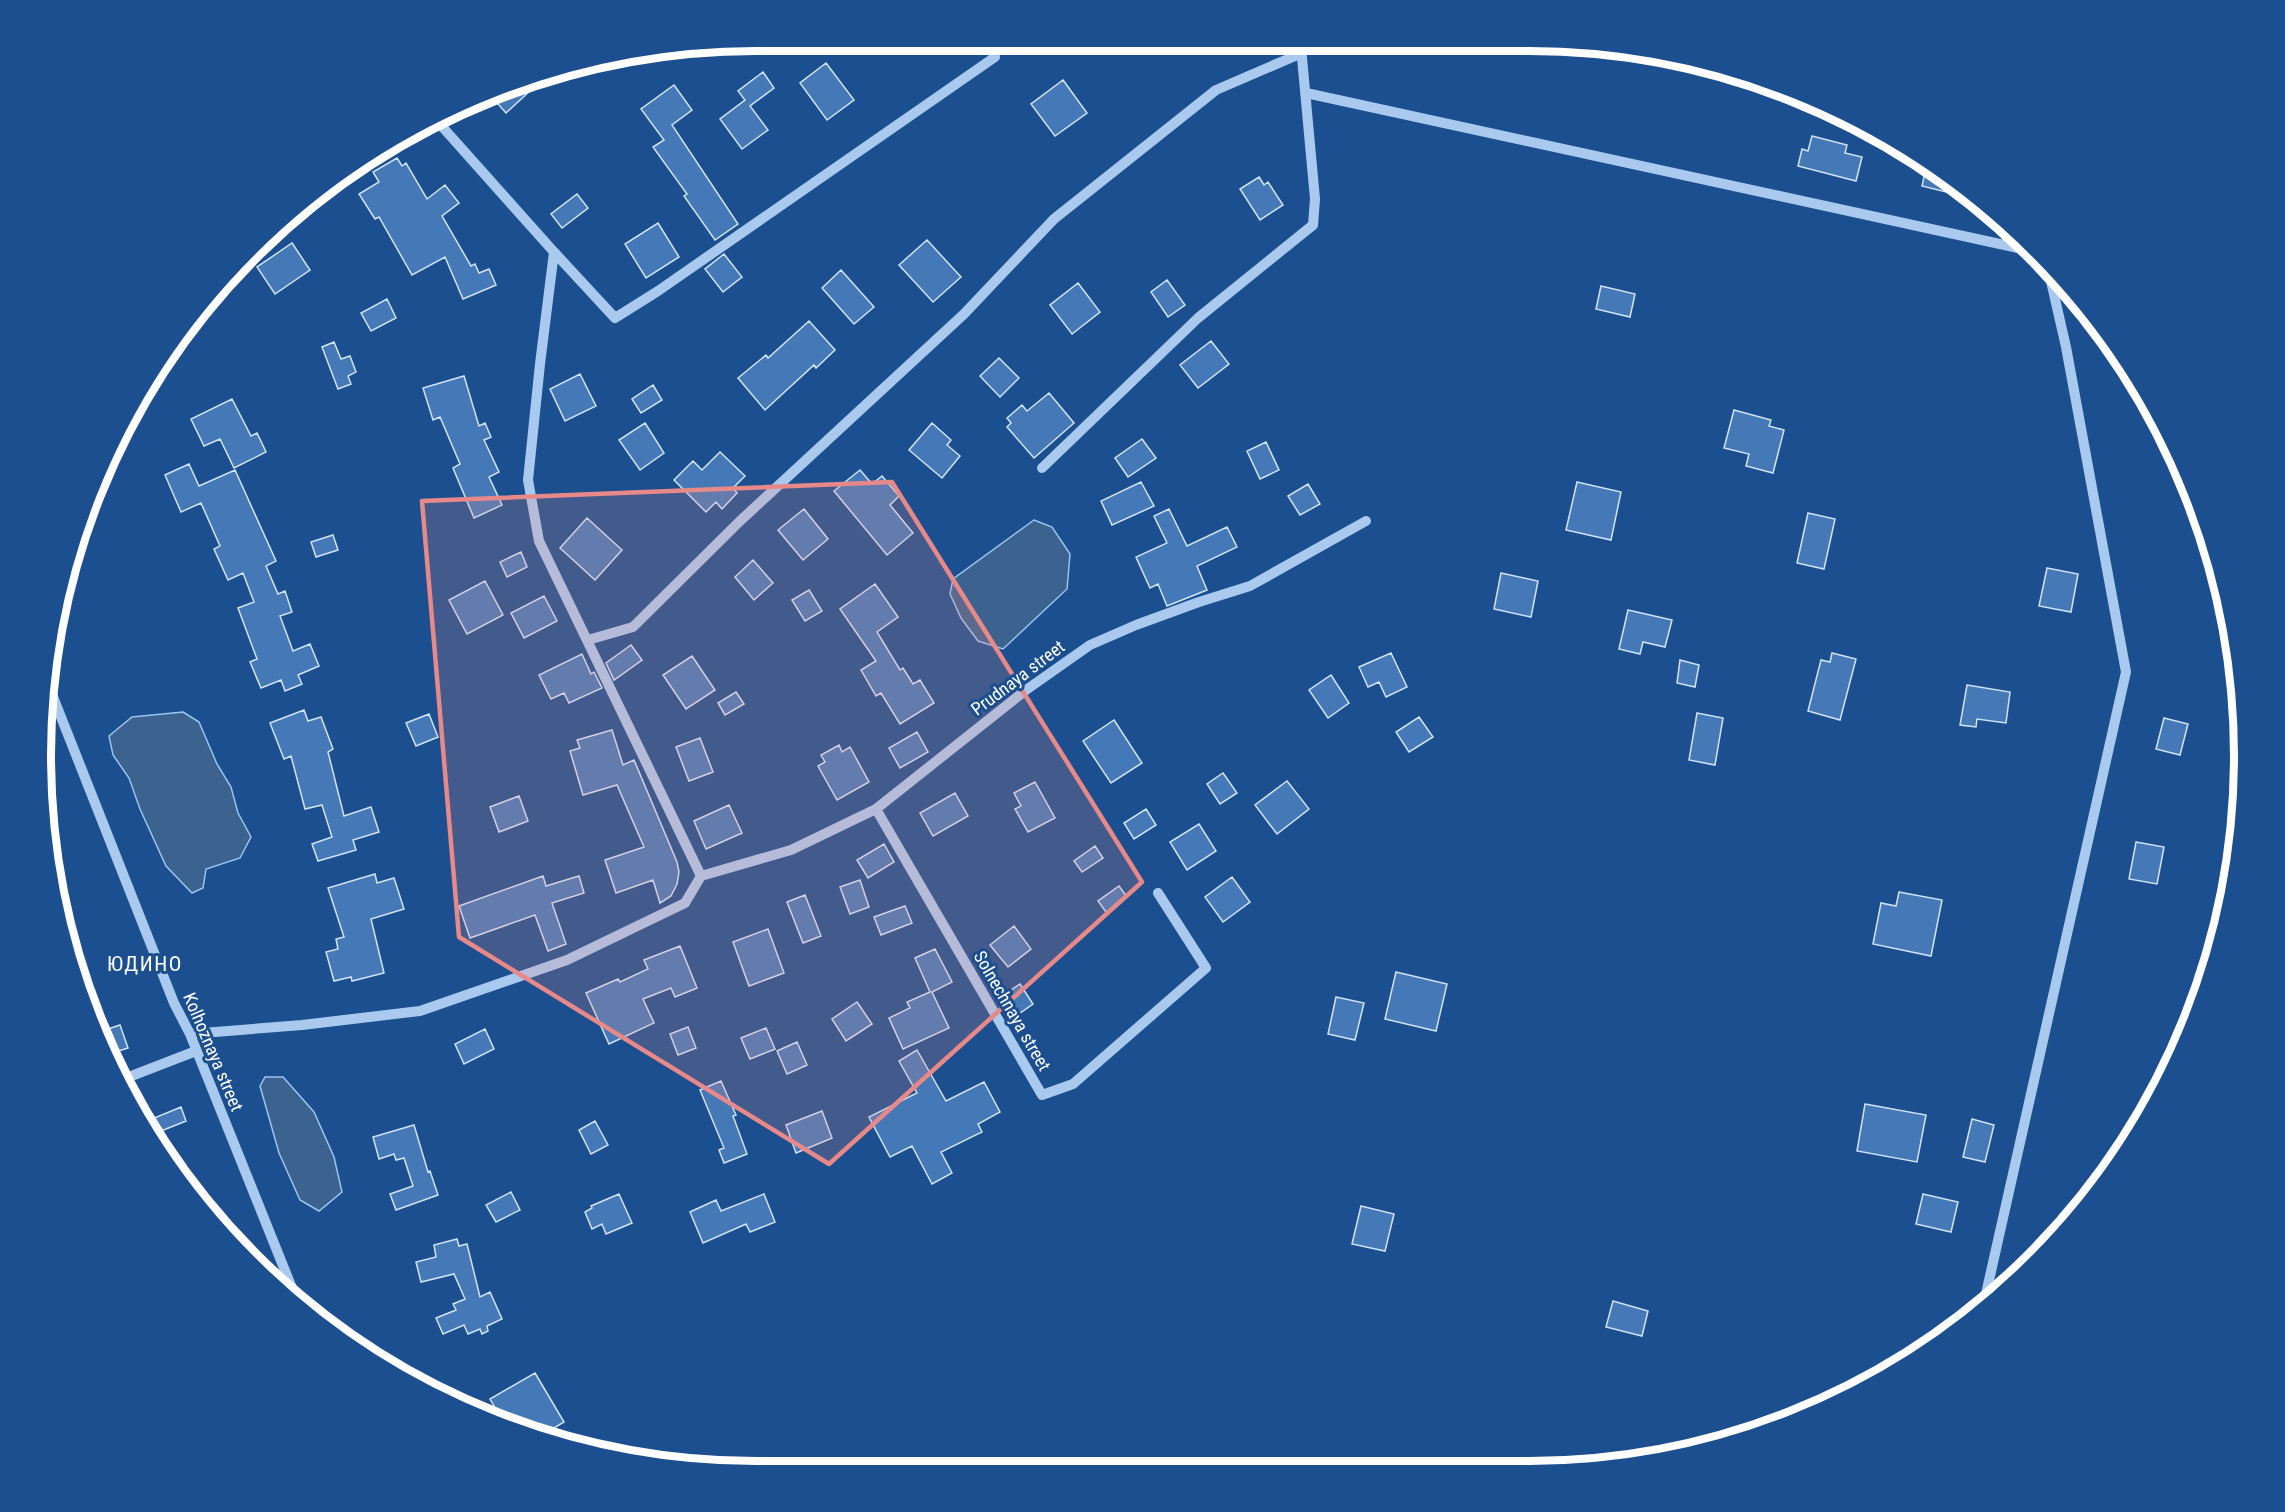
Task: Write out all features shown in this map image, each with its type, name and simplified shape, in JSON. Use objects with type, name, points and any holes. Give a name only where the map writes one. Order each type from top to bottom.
[{"type":"street","points":[[588,640],[633,627],[740,521],[964,314],[1054,219],[1216,90],[1300,51]]},
{"type":"street","points":[[1042,468],[1198,318],[1313,225],[1315,199],[1302,51]]},
{"type":"street","points":[[441,125],[615,318],[658,291],[995,57]]},
{"type":"street","points":[[1306,93],[2018,248]]},
{"type":"street","points":[[190,1034],[302,1025],[420,1011],[567,960],[685,903],[701,876],[539,541],[528,480],[554,252]]},
{"type":"street","points":[[1986,1292],[2126,672],[2066,347],[2051,283]]},
{"type":"street","name":"Prudnaya street","points":[[701,876],[791,850],[876,809],[1026,690],[1090,645],[1136,625],[1250,586],[1366,521]]},
{"type":"street","name":"Kolhoznaya street","points":[[54,699],[174,1003],[190,1034],[291,1286]]},
{"type":"street","name":"Solnechnaya street","points":[[876,809],[1042,1095],[1073,1084],[1206,968],[1158,893]]},
{"type":"street","points":[[129,1077],[196,1052]]},
{"type":"highlighted area","points":[[892,482],[1142,882],[829,1164],[459,937],[422,501]]},
{"type":"water","points":[[1034,520],[1052,527],[1070,554],[1067,589],[1003,649],[978,641],[961,618],[950,594],[953,579]]},
{"type":"water","points":[[183,712],[199,722],[217,764],[231,787],[238,813],[251,837],[240,858],[206,869],[203,888],[192,893],[166,866],[140,809],[129,778],[113,755],[109,736],[132,717]]},
{"type":"water","points":[[265,1077],[283,1077],[314,1112],[334,1157],[342,1192],[319,1211],[300,1200],[279,1153],[260,1086]]},
{"type":"building","points":[[826,63],[854,100],[827,120],[800,83]]},
{"type":"building","points":[[763,72],[774,88],[750,106],[768,130],[742,149],[720,119],[745,100],[738,91]]},
{"type":"building","points":[[1063,80],[1087,113],[1055,136],[1031,104]]},
{"type":"building","points":[[674,85],[692,110],[672,125],[738,224],[715,240],[684,196],[687,194],[653,147],[664,140],[641,109]]},
{"type":"building","points":[[531,88],[532,89],[506,113],[496,101]]},
{"type":"building","points":[[1812,136],[1847,145],[1845,153],[1862,157],[1856,181],[1798,166],[1802,149],[1808,151]]},
{"type":"building","points":[[397,158],[402,166],[406,163],[427,199],[445,185],[459,203],[442,216],[471,266],[475,264],[479,273],[489,269],[496,285],[463,299],[445,257],[412,275],[379,217],[375,219],[359,194],[379,182],[373,172]]},
{"type":"building","points":[[1925,173],[1954,194],[1922,186]]},
{"type":"building","points":[[1259,177],[1264,185],[1268,182],[1283,205],[1260,220],[1240,189]]},
{"type":"building","points":[[577,194],[588,208],[562,228],[551,214]]},
{"type":"building","points":[[658,223],[679,257],[646,278],[625,244]]},
{"type":"building","points":[[927,240],[961,277],[933,302],[899,265]]},
{"type":"building","points":[[292,243],[310,270],[275,294],[257,267]]},
{"type":"building","points":[[724,254],[742,277],[723,292],[705,269]]},
{"type":"building","points":[[841,270],[874,307],[854,324],[822,288]]},
{"type":"building","points":[[1167,280],[1185,305],[1168,317],[1151,292]]},
{"type":"building","points":[[1078,283],[1100,312],[1072,334],[1050,305]]},
{"type":"building","points":[[1601,286],[1635,294],[1630,317],[1596,309]]},
{"type":"building","points":[[387,299],[396,318],[371,331],[361,313]]},
{"type":"building","points":[[809,321],[835,350],[816,368],[814,365],[765,410],[738,378],[766,355],[768,358]]},
{"type":"building","points":[[1211,341],[1229,364],[1198,388],[1180,365]]},
{"type":"building","points":[[334,342],[341,359],[350,356],[356,372],[348,376],[351,384],[338,389],[322,347]]},
{"type":"building","points":[[999,358],[1019,378],[1000,397],[980,376]]},
{"type":"building","points":[[580,374],[596,406],[565,421],[550,389]]},
{"type":"building","points":[[464,376],[479,426],[485,423],[491,437],[484,440],[499,472],[489,477],[502,505],[474,518],[453,468],[460,464],[440,417],[433,420],[423,388]]},
{"type":"building","points":[[653,385],[662,400],[641,413],[632,399]]},
{"type":"building","points":[[1049,393],[1074,423],[1034,458],[1007,427],[1011,423],[1007,418],[1022,405],[1027,411]]},
{"type":"building","points":[[232,399],[251,436],[257,433],[266,452],[234,468],[220,439],[204,446],[191,419]]},
{"type":"building","points":[[1734,410],[1771,420],[1769,426],[1784,430],[1773,473],[1746,466],[1749,454],[1724,448]]},
{"type":"building","points":[[645,423],[664,453],[640,470],[619,440]]},
{"type":"building","points":[[932,423],[951,440],[947,445],[960,456],[942,478],[909,450]]},
{"type":"building","points":[[1142,439],[1156,458],[1128,477],[1115,458]]},
{"type":"building","points":[[1266,442],[1279,470],[1260,479],[1247,451]]},
{"type":"building","points":[[720,452],[745,476],[733,488],[737,493],[722,509],[716,502],[706,512],[674,480],[693,461],[702,470]]},
{"type":"building","points":[[189,464],[199,486],[235,470],[276,561],[266,566],[278,594],[285,591],[292,612],[280,616],[293,651],[310,644],[319,666],[298,675],[302,684],[285,691],[281,680],[261,688],[250,662],[257,659],[238,608],[254,602],[243,573],[228,580],[214,549],[220,546],[201,503],[181,512],[165,475]]},
{"type":"building","points":[[860,470],[872,484],[882,476],[899,496],[890,505],[913,533],[887,555],[834,491]]},
{"type":"building","points":[[1141,482],[1154,506],[1112,525],[1101,501]]},
{"type":"building","points":[[1577,482],[1621,492],[1611,540],[1566,530]]},
{"type":"building","points":[[1308,484],[1320,504],[1300,515],[1288,496]]},
{"type":"building","points":[[804,509],[828,539],[803,560],[778,530]]},
{"type":"building","points":[[1169,509],[1187,546],[1227,527],[1237,547],[1197,566],[1207,590],[1167,606],[1158,584],[1150,588],[1136,557],[1167,543],[1154,516]]},
{"type":"building","points":[[1808,513],[1835,519],[1824,569],[1797,563]]},
{"type":"building","points":[[587,518],[622,550],[595,580],[560,548]]},
{"type":"building","points":[[333,535],[338,550],[316,557],[311,542]]},
{"type":"building","points":[[521,552],[527,567],[507,577],[500,562]]},
{"type":"building","points":[[753,560],[773,583],[754,600],[735,577]]},
{"type":"building","points":[[2047,568],[2078,574],[2071,612],[2039,606]]},
{"type":"building","points":[[1501,573],[1538,581],[1531,617],[1494,609]]},
{"type":"building","points":[[485,581],[503,615],[467,634],[449,600]]},
{"type":"building","points":[[875,584],[898,617],[877,632],[900,670],[903,668],[913,684],[920,680],[934,703],[900,724],[881,693],[876,696],[861,670],[876,661],[840,609]]},
{"type":"building","points":[[809,590],[822,611],[805,621],[792,600]]},
{"type":"building","points":[[544,596],[557,621],[524,638],[511,613]]},
{"type":"building","points":[[1628,610],[1672,620],[1665,647],[1643,642],[1640,654],[1619,649]]},
{"type":"building","points":[[631,645],[642,660],[614,680],[606,663]]},
{"type":"building","points":[[1391,653],[1407,687],[1386,697],[1379,682],[1368,687],[1359,667]]},
{"type":"building","points":[[1832,653],[1856,659],[1840,720],[1808,711],[1821,660],[1830,662]]},
{"type":"building","points":[[582,654],[591,674],[594,672],[602,688],[569,703],[564,693],[551,699],[539,675]]},
{"type":"building","points":[[692,656],[715,690],[686,709],[663,675]]},
{"type":"building","points":[[1680,660],[1699,665],[1695,687],[1677,683]]},
{"type":"building","points":[[1331,675],[1349,703],[1328,718],[1309,690]]},
{"type":"building","points":[[1967,685],[2010,692],[2006,723],[1977,719],[1976,727],[1960,725]]},
{"type":"building","points":[[736,692],[744,704],[725,715],[718,703]]},
{"type":"building","points":[[304,710],[308,721],[321,717],[333,749],[328,752],[344,816],[371,807],[379,832],[353,840],[356,850],[318,861],[312,844],[332,837],[322,805],[305,809],[291,756],[284,759],[270,723]]},
{"type":"building","points":[[1697,713],[1723,718],[1715,765],[1689,760]]},
{"type":"building","points":[[429,714],[438,737],[416,746],[406,723]]},
{"type":"building","points":[[1419,717],[1433,737],[1409,752],[1396,732]]},
{"type":"building","points":[[2164,718],[2188,724],[2180,755],[2156,749]]},
{"type":"building","points":[[1114,720],[1142,763],[1111,783],[1083,741]]},
{"type":"building","points":[[612,730],[623,765],[634,760],[677,862],[679,872],[677,884],[671,896],[660,903],[653,880],[616,893],[605,860],[644,847],[617,785],[583,795],[570,751],[580,748],[577,740]]},
{"type":"building","points":[[917,732],[928,752],[900,768],[889,748]]},
{"type":"building","points":[[700,738],[713,772],[689,781],[676,747]]},
{"type":"building","points":[[839,745],[842,752],[850,747],[869,782],[837,800],[818,766],[825,762],[821,755]]},
{"type":"building","points":[[1223,773],[1237,793],[1220,804],[1207,784]]},
{"type":"building","points":[[1287,781],[1309,809],[1277,834],[1255,805]]},
{"type":"building","points":[[1035,782],[1055,818],[1028,832],[1015,809],[1021,806],[1014,793]]},
{"type":"building","points":[[955,793],[968,816],[933,836],[920,813]]},
{"type":"building","points":[[519,796],[528,821],[499,832],[490,807]]},
{"type":"building","points":[[729,805],[742,833],[706,849],[694,821]]},
{"type":"building","points":[[1146,809],[1156,825],[1134,839],[1124,823]]},
{"type":"building","points":[[1199,824],[1216,851],[1187,870],[1170,842]]},
{"type":"building","points":[[2136,842],[2164,847],[2157,884],[2129,879]]},
{"type":"building","points":[[884,844],[894,862],[868,878],[857,860]]},
{"type":"building","points":[[1095,846],[1103,858],[1082,872],[1074,861]]},
{"type":"building","points":[[375,874],[377,883],[394,878],[404,909],[371,919],[384,973],[352,981],[351,977],[334,981],[326,952],[338,949],[336,939],[344,937],[328,888]]},
{"type":"building","points":[[543,876],[546,886],[579,876],[584,893],[552,903],[566,944],[548,951],[535,915],[470,938],[459,906]]},
{"type":"building","points":[[1232,877],[1250,902],[1223,922],[1205,897]]},
{"type":"building","points":[[860,880],[869,907],[850,914],[840,887]]},
{"type":"building","points":[[1119,886],[1127,897],[1106,912],[1098,901]]},
{"type":"building","points":[[1899,892],[1942,900],[1931,956],[1873,944],[1881,903],[1896,906]]},
{"type":"building","points":[[805,895],[821,936],[803,943],[787,902]]},
{"type":"building","points":[[905,906],[912,923],[881,935],[874,917]]},
{"type":"building","points":[[1014,926],[1031,949],[1008,967],[990,945]]},
{"type":"building","points":[[768,929],[784,973],[749,986],[733,942]]},
{"type":"building","points":[[680,946],[697,988],[675,997],[671,988],[643,999],[654,1023],[609,1044],[586,993],[618,979],[620,982],[648,969],[644,960]]},
{"type":"building","points":[[935,949],[952,982],[932,992],[949,1028],[903,1049],[889,1018],[910,1008],[907,1002],[930,992],[915,958]]},
{"type":"building","points":[[1396,972],[1447,984],[1436,1031],[1385,1019]]},
{"type":"building","points":[[1020,984],[1033,1004],[1013,1018],[999,998]]},
{"type":"building","points":[[1336,997],[1364,1003],[1355,1040],[1328,1034]]},
{"type":"building","points":[[857,1002],[872,1024],[846,1041],[832,1019]]},
{"type":"building","points":[[120,1025],[128,1048],[117,1052],[107,1029]]},
{"type":"building","points":[[688,1027],[696,1048],[678,1055],[670,1034]]},
{"type":"building","points":[[766,1028],[775,1049],[750,1059],[741,1038]]},
{"type":"building","points":[[485,1029],[494,1049],[464,1064],[455,1044]]},
{"type":"building","points":[[797,1042],[807,1065],[787,1074],[777,1051]]},
{"type":"building","points":[[917,1050],[946,1101],[984,1082],[1000,1112],[978,1124],[982,1132],[941,1152],[952,1173],[932,1184],[912,1146],[890,1157],[869,1117],[917,1093],[899,1061]]},
{"type":"building","points":[[721,1081],[736,1115],[733,1116],[747,1154],[724,1163],[719,1150],[724,1148],[700,1090]]},
{"type":"building","points":[[1865,1104],[1926,1115],[1917,1162],[1857,1151]]},
{"type":"building","points":[[181,1107],[186,1121],[160,1132],[152,1119]]},
{"type":"building","points":[[822,1111],[832,1138],[796,1153],[786,1125]]},
{"type":"building","points":[[1972,1119],[1994,1125],[1985,1162],[1963,1157]]},
{"type":"building","points":[[595,1121],[608,1145],[591,1154],[579,1130]]},
{"type":"building","points":[[414,1125],[428,1172],[430,1171],[438,1195],[396,1210],[390,1194],[413,1186],[404,1158],[396,1160],[394,1154],[379,1159],[373,1137]]},
{"type":"building","points":[[511,1192],[520,1210],[496,1222],[486,1205]]},
{"type":"building","points":[[619,1194],[632,1223],[606,1234],[602,1224],[592,1229],[585,1212],[592,1208],[591,1206]]},
{"type":"building","points":[[764,1194],[775,1222],[750,1232],[746,1224],[703,1243],[690,1212],[716,1200],[721,1211]]},
{"type":"building","points":[[1923,1194],[1958,1202],[1951,1232],[1916,1224]]},
{"type":"building","points":[[1361,1206],[1394,1214],[1385,1251],[1352,1244]]},
{"type":"building","points":[[457,1239],[459,1246],[467,1244],[480,1297],[490,1292],[502,1319],[487,1326],[488,1331],[482,1334],[480,1329],[468,1334],[464,1325],[443,1334],[436,1318],[456,1310],[453,1304],[465,1299],[454,1274],[421,1282],[416,1262],[436,1257],[434,1245]]},
{"type":"building","points":[[1613,1301],[1648,1311],[1642,1336],[1606,1327]]},
{"type":"building","points":[[535,1373],[564,1422],[550,1430],[529,1424],[497,1411],[490,1399]]},
{"type":"district","name":"ЮДИНО","points":[[145,964]]}]
